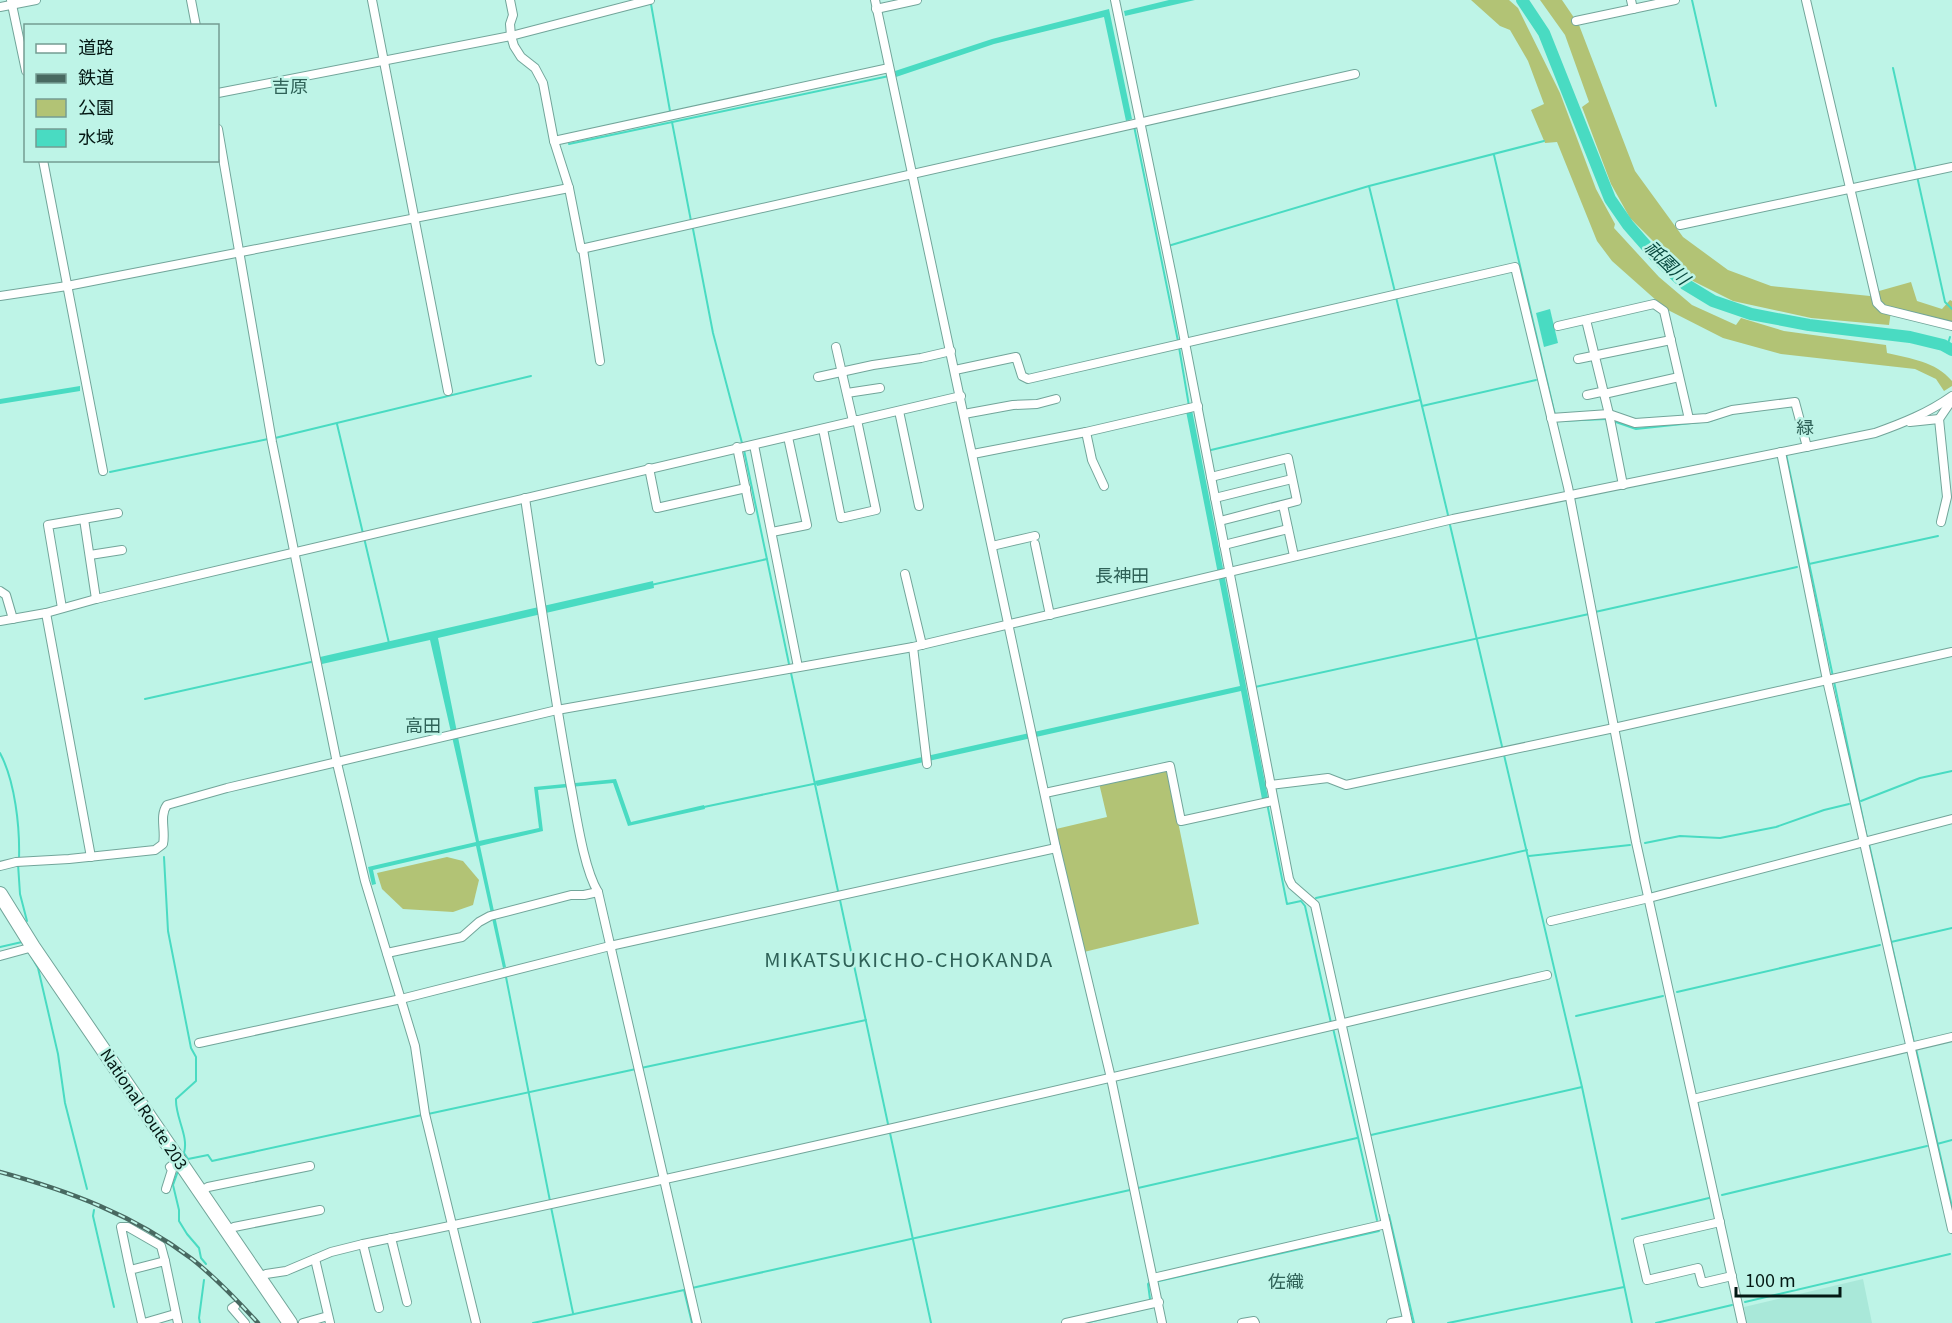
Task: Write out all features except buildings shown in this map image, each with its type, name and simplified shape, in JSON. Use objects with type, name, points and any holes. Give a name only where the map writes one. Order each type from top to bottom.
[{"type":"highway","name":"National Route 203","points":[[0,894],[33,947],[290,1323]]},
{"type":"street","points":[[0,7],[12,2],[36,0]]},
{"type":"street","points":[[191,0],[196,24]]},
{"type":"street","points":[[372,0],[448,392]]},
{"type":"street","points":[[510,0],[513,15],[510,24],[511,36],[521,57],[535,68],[543,83],[554,141],[569,188],[581,249],[583,249],[600,361]]},
{"type":"street","points":[[219,93],[511,36],[650,0]]},
{"type":"street","points":[[875,0],[1056,848],[1111,1078],[1162,1323]]},
{"type":"street","points":[[876,9],[917,0]]},
{"type":"street","points":[[1115,0],[1198,406],[1220,521],[1227,573],[1251,682],[1288,879],[1315,905],[1408,1322],[1391,1323]]},
{"type":"street","points":[[1631,0],[1633,9]]},
{"type":"street","points":[[1576,21],[1675,0]]},
{"type":"street","points":[[1806,0],[1849,189],[1879,306],[1883,309],[1952,326]]},
{"type":"street","points":[[12,2],[24,61]]},
{"type":"street","points":[[554,141],[889,68]]},
{"type":"street","points":[[583,249],[1354,74]]},
{"type":"street","points":[[219,135],[270,433],[338,763],[365,881],[415,1046],[425,1114],[476,1323]]},
{"type":"street","points":[[43,162],[103,471]]},
{"type":"street","points":[[1680,225],[1952,167]]},
{"type":"street","points":[[0,296],[67,286],[569,188]]},
{"type":"street","points":[[955,370],[1016,357],[1022,376],[1028,379],[1515,267],[1556,417],[1614,728],[1742,1323]]},
{"type":"street","points":[[1558,326],[1654,304],[1664,311],[1689,419]]},
{"type":"street","points":[[1586,320],[1609,414],[1623,485]]},
{"type":"street","points":[[1578,360],[1671,340]]},
{"type":"street","points":[[822,429],[841,518],[876,510],[836,347]]},
{"type":"street","points":[[818,376],[951,351]]},
{"type":"street","points":[[1587,394],[1601,392],[1604,394],[1679,377]]},
{"type":"street","points":[[847,393],[880,388]]},
{"type":"street","points":[[0,621],[46,613],[294,552],[961,396]]},
{"type":"street","points":[[1941,522],[1947,497],[1939,419],[1952,398]]},
{"type":"street","points":[[0,866],[19,862],[91,857],[160,848],[164,837],[164,810],[172,802],[557,710],[913,647],[1453,519],[1875,433],[1905,423],[1952,398]]},
{"type":"street","points":[[964,414],[1013,405],[1037,404],[1056,399]]},
{"type":"street","points":[[1556,417],[1609,414],[1635,423],[1707,418],[1732,410],[1795,402],[1807,447]]},
{"type":"street","points":[[973,454],[1086,432],[1198,406]]},
{"type":"street","points":[[899,411],[919,506]]},
{"type":"street","points":[[1905,423],[1939,419]]},
{"type":"street","points":[[1086,432],[1092,460],[1104,486]]},
{"type":"street","points":[[772,532],[807,525],[788,437]]},
{"type":"street","points":[[754,445],[798,667]]},
{"type":"street","points":[[737,447],[750,510]]},
{"type":"street","points":[[1781,452],[1827,680],[1867,842],[1910,1047],[1952,1229]]},
{"type":"street","points":[[1211,477],[1288,458],[1297,501],[1220,521]]},
{"type":"street","points":[[649,468],[657,508],[746,488]]},
{"type":"street","points":[[1215,498],[1292,479]]},
{"type":"street","points":[[525,498],[557,710],[570,780],[592,883],[598,892],[698,1323]]},
{"type":"street","points":[[1283,505],[1294,556]]},
{"type":"street","points":[[62,608],[48,525],[118,513]]},
{"type":"street","points":[[84,519],[96,599]]},
{"type":"street","points":[[1224,545],[1288,529]]},
{"type":"street","points":[[992,546],[1035,540],[1050,615]]},
{"type":"street","points":[[90,555],[122,550]]},
{"type":"street","points":[[905,574],[922,645]]},
{"type":"street","points":[[0,591],[6,595],[13,619]]},
{"type":"street","points":[[46,613],[91,857]]},
{"type":"street","points":[[913,647],[927,764]]},
{"type":"street","points":[[1270,786],[1307,779],[1328,778],[1346,785],[1952,652]]},
{"type":"street","points":[[1045,793],[1170,766],[1180,821],[1274,801]]},
{"type":"street","points":[[1551,921],[1649,898],[1952,819]]},
{"type":"street","points":[[199,1043],[401,999],[610,946],[1056,848]]},
{"type":"street","points":[[387,953],[462,937],[479,922],[494,915],[571,895],[584,896],[598,892]]},
{"type":"street","points":[[0,956],[33,947]]},
{"type":"street","points":[[258,1278],[286,1271],[331,1252],[363,1244],[1111,1078],[1547,975]]},
{"type":"street","points":[[1693,1099],[1952,1037]]},
{"type":"street","points":[[166,1188],[172,1170],[170,1167],[179,1160]]},
{"type":"street","points":[[200,1192],[208,1187],[310,1166]]},
{"type":"street","points":[[226,1231],[234,1227],[321,1210]]},
{"type":"street","points":[[1720,1222],[1638,1242],[1647,1280],[1698,1269],[1702,1284],[1732,1276]]},
{"type":"street","points":[[1153,1278],[1386,1224]]},
{"type":"street","points":[[175,1314],[143,1323],[121,1227],[128,1227],[161,1246],[178,1323]]},
{"type":"street","points":[[391,1238],[407,1302]]},
{"type":"street","points":[[363,1244],[379,1308]]},
{"type":"street","points":[[303,1323],[329,1319],[315,1259]]},
{"type":"street","points":[[130,1270],[165,1261]]},
{"type":"street","points":[[1066,1323],[1159,1302]]},
{"type":"street","points":[[234,1306],[232,1308],[245,1323]]},
{"type":"street","points":[[1242,1323],[1254,1321],[1255,1323]]},
{"type":"shaded area","points":[[1863,1279],[1872,1323],[1747,1323],[1744,1307]]},
{"type":"green space","points":[[1471,0],[1509,0],[1518,8],[1560,93],[1596,189],[1615,224],[1614,228],[1659,277],[1692,305],[1736,325],[1741,318],[1784,331],[1886,345],[1887,353],[1922,362],[1938,369],[1952,381],[1952,386],[1944,391],[1936,379],[1915,369],[1781,354],[1723,338],[1666,309],[1612,261],[1597,241],[1557,142],[1545,143],[1531,110],[1544,104],[1528,61],[1510,30],[1500,26]]},
{"type":"green space","points":[[1540,0],[1562,0],[1579,25],[1635,171],[1683,237],[1728,270],[1771,286],[1870,296],[1879,291],[1911,282],[1917,301],[1942,309],[1950,300],[1952,301],[1952,322],[1891,311],[1889,325],[1811,318],[1733,301],[1693,281],[1630,218],[1611,184],[1582,107],[1589,102],[1565,35]]},
{"type":"green space","points":[[1167,768],[1199,924],[1084,952],[1056,829],[1107,817],[1099,783]]},
{"type":"green space","points":[[447,857],[463,861],[479,880],[473,905],[453,912],[403,909],[382,889],[377,873]]},
{"type":"water","points":[[1169,0],[1195,0],[1125,16],[1124,11]]},
{"type":"water","points":[[1109,9],[1132,119],[1126,121],[1104,17],[994,44],[896,77],[895,71],[992,39]]},
{"type":"water","points":[[1550,309],[1558,343],[1544,347],[1536,313]]},
{"type":"water","points":[[80,386],[80,391],[0,404],[0,399]]},
{"type":"water","points":[[1192,410],[1268,798],[1262,799],[1241,691],[817,786],[815,781],[1240,686],[1186,411]]},
{"type":"water","points":[[653,581],[654,588],[438,638],[479,841],[539,828],[534,787],[616,779],[631,822],[704,805],[705,809],[628,826],[613,783],[538,790],[543,831],[480,846],[506,967],[503,968],[476,846],[373,870],[376,884],[372,885],[368,867],[476,842],[430,640],[322,664],[320,657]]},
{"type":"waterway","name":"祇園川","points":[[1522,0],[1544,33],[1610,199],[1628,225],[1656,257],[1685,284],[1713,301],[1751,314],[1809,325],[1910,337],[1943,345],[1952,350]]},
{"type":"waterway","points":[[1692,0],[1716,106]]},
{"type":"waterway","points":[[651,4],[670,111]]},
{"type":"waterway","points":[[1893,68],[1945,302],[1952,309]]},
{"type":"waterway","points":[[569,144],[889,76]]},
{"type":"waterway","points":[[672,122],[691,221]]},
{"type":"waterway","points":[[1134,126],[1178,341]]},
{"type":"waterway","points":[[1168,246],[1369,186],[1544,141]]},
{"type":"waterway","points":[[1494,155],[1555,415]]},
{"type":"waterway","points":[[1369,186],[1395,292]]},
{"type":"waterway","points":[[693,229],[713,333],[742,443]]},
{"type":"waterway","points":[[1396,297],[1448,515]]},
{"type":"waterway","points":[[1947,347],[1950,337]]},
{"type":"waterway","points":[[1179,347],[1189,406]]},
{"type":"waterway","points":[[275,438],[531,376]]},
{"type":"waterway","points":[[1422,406],[1536,380]]},
{"type":"waterway","points":[[1211,450],[1420,400]]},
{"type":"waterway","points":[[1613,421],[1636,429],[1710,421],[1718,418]]},
{"type":"waterway","points":[[1557,421],[1607,419]]},
{"type":"waterway","points":[[1796,420],[1802,442]]},
{"type":"waterway","points":[[337,424],[389,643]]},
{"type":"waterway","points":[[110,472],[268,439]]},
{"type":"waterway","points":[[744,450],[789,664]]},
{"type":"waterway","points":[[1786,454],[1867,838]]},
{"type":"waterway","points":[[1450,525],[1582,1087],[1632,1323]]},
{"type":"waterway","points":[[1809,564],[1938,536]]},
{"type":"waterway","points":[[651,585],[767,559]]},
{"type":"waterway","points":[[1595,612],[1797,567]]},
{"type":"waterway","points":[[1255,687],[1589,614]]},
{"type":"waterway","points":[[145,699],[311,662]]},
{"type":"waterway","points":[[791,673],[838,891]]},
{"type":"waterway","points":[[0,753],[16,804],[19,859]]},
{"type":"waterway","points":[[1861,801],[1920,778],[1952,771]]},
{"type":"waterway","points":[[704,807],[818,783]]},
{"type":"waterway","points":[[1267,803],[1287,904],[1301,901],[1305,906],[1331,1023]]},
{"type":"waterway","points":[[1645,843],[1680,836],[1720,838],[1776,827],[1849,804]]},
{"type":"waterway","points":[[1869,844],[1914,1043]]},
{"type":"waterway","points":[[1529,856],[1630,845]]},
{"type":"waterway","points":[[1316,898],[1527,850]]},
{"type":"waterway","points":[[164,857],[168,931],[191,1048],[196,1057],[196,1081],[176,1099],[185,1140],[184,1153],[188,1159],[208,1155],[212,1161],[422,1115]]},
{"type":"waterway","points":[[18,864],[20,894],[27,921]]},
{"type":"waterway","points":[[840,900],[888,1124]]},
{"type":"waterway","points":[[1891,942],[1952,928]]},
{"type":"waterway","points":[[0,947],[22,942],[21,940]]},
{"type":"waterway","points":[[1677,992],[1880,945]]},
{"type":"waterway","points":[[30,954],[38,968],[58,1054],[65,1103],[87,1189]]},
{"type":"waterway","points":[[506,977],[550,1201]]},
{"type":"waterway","points":[[1576,1016],[1663,996]]},
{"type":"waterway","points":[[641,1068],[866,1020]]},
{"type":"waterway","points":[[1333,1028],[1377,1220]]},
{"type":"waterway","points":[[1916,1049],[1952,1207]]},
{"type":"waterway","points":[[428,1114],[636,1069]]},
{"type":"waterway","points":[[1371,1135],[1582,1087]]},
{"type":"waterway","points":[[890,1133],[931,1323]]},
{"type":"waterway","points":[[1138,1188],[1357,1138]]},
{"type":"waterway","points":[[1937,1144],[1952,1140]]},
{"type":"waterway","points":[[1722,1195],[1927,1146]]},
{"type":"waterway","points":[[178,1171],[173,1185],[179,1210],[179,1221],[199,1248],[201,1258],[206,1264]]},
{"type":"waterway","points":[[692,1288],[1130,1190]]},
{"type":"waterway","points":[[1622,1219],[1709,1198]]},
{"type":"waterway","points":[[551,1207],[573,1313]]},
{"type":"waterway","points":[[94,1210],[93,1216],[114,1307]]},
{"type":"waterway","points":[[1389,1215],[1414,1323]]},
{"type":"waterway","points":[[1159,1281],[1379,1231]]},
{"type":"waterway","points":[[1745,1302],[1950,1254]]},
{"type":"waterway","points":[[200,1323],[204,1280]]},
{"type":"waterway","points":[[1149,1283],[1150,1299]]},
{"type":"waterway","points":[[1448,1323],[1624,1287]]},
{"type":"waterway","points":[[533,1323],[684,1290],[692,1323]]},
{"type":"waterway","points":[[1656,1323],[1732,1305]]},
{"type":"waterway","points":[[1085,1323],[1152,1307]]},
{"type":"railway","points":[[0,1172],[51,1187],[100,1206],[170,1243],[201,1266],[258,1323]]},
{"type":"district","name":"吉原","points":[[290,87]]},
{"type":"district","name":"緑","points":[[1805,428]]},
{"type":"district","name":"長神田","points":[[1122,576]]},
{"type":"district","name":"高田","points":[[423,726]]},
{"type":"district","name":"MIKATSUKICHO-CHOKANDA","points":[[909,960]]},
{"type":"district","name":"佐織","points":[[1286,1282]]}]
